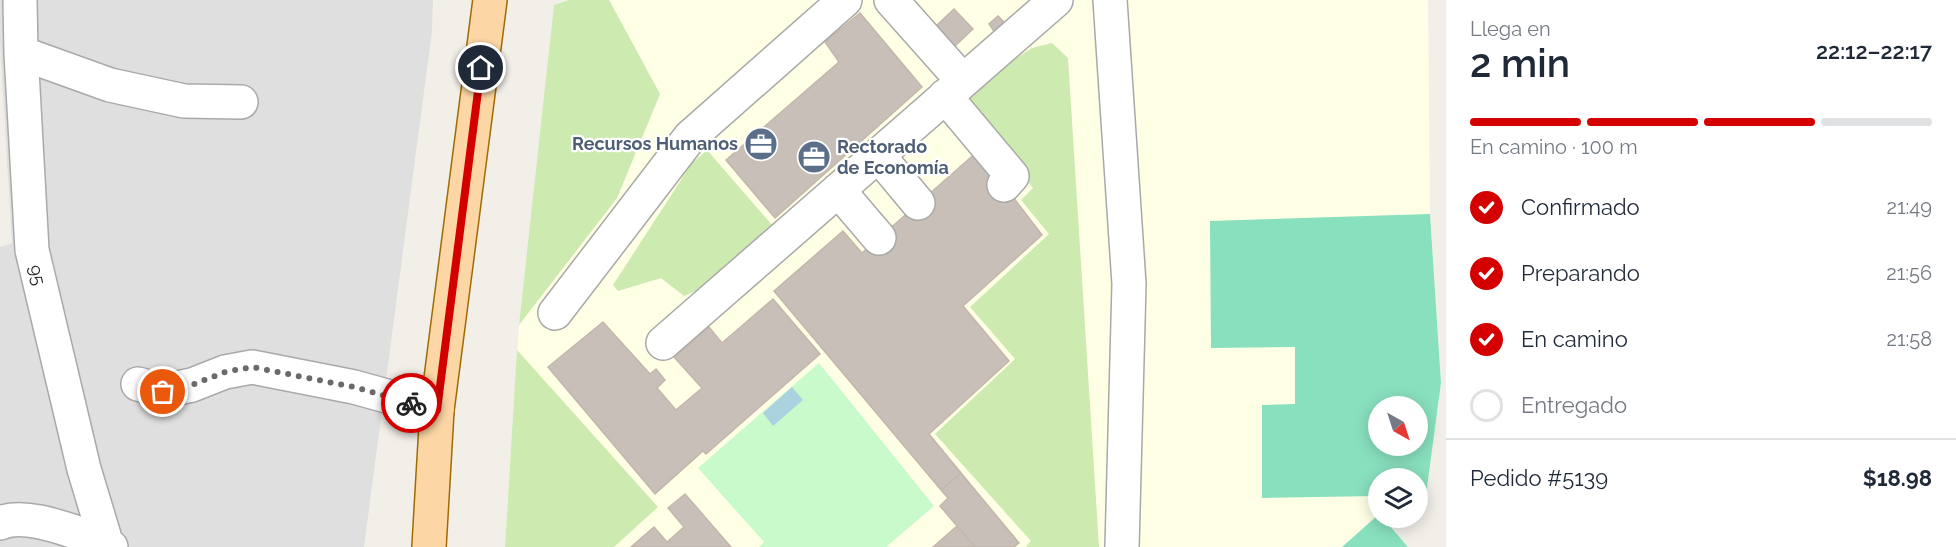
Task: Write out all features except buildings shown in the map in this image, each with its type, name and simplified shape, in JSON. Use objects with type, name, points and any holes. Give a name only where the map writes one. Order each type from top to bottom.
[{"type":"main road","points":[[429,547],[437,410],[490,0]]},
{"type":"street","name":"95","points":[[20,0],[32,250],[84,469],[108,545]]},
{"type":"street","points":[[555,313],[690,137],[846,0]]},
{"type":"street","points":[[891,0],[1012,176],[1004,185]]},
{"type":"street","points":[[663,343],[1056,0]]},
{"type":"street","points":[[1110,0],[1129,284],[1122,547]]},
{"type":"street","points":[[21,53],[110,85],[184,100],[242,102]]},
{"type":"street","points":[[878,155],[918,203]]},
{"type":"street","points":[[838,190],[879,238]]},
{"type":"street","points":[[138,384],[163,392],[192,385],[225,372],[252,367],[354,387],[437,410]]},
{"type":"street","points":[[0,523],[32,520],[108,545]]},
{"type":"shaded area","points":[[0,0],[433,0],[432,31],[364,547],[0,547],[0,247],[12,243],[0,43]]},
{"type":"shaded area","points":[[609,0],[1428,0],[1430,214],[1441,383],[1428,480],[1428,468],[1368,468],[1368,528],[1392,528],[1408,547],[505,547],[519,325],[617,198],[660,94]]},
{"type":"green space","points":[[569,0],[609,0],[660,94],[617,198],[519,325],[554,5]]},
{"type":"green space","points":[[1052,43],[1068,58],[1099,547],[1027,547],[1031,541],[935,434],[1015,359],[970,307],[1049,234],[1021,200],[1033,188],[960,102],[1010,62],[1032,48]]},
{"type":"green space","points":[[707,150],[773,226],[703,288],[684,296],[661,278],[618,291],[613,285],[692,163]]},
{"type":"green space","points":[[1430,214],[1441,383],[1428,480],[1428,468],[1368,468],[1368,496],[1262,498],[1262,405],[1295,404],[1295,347],[1211,348],[1210,221]]},
{"type":"green space","points":[[517,350],[658,507],[614,547],[505,547]]},
{"type":"green space","points":[[819,363],[934,506],[886,547],[759,547],[764,542],[698,468]]},
{"type":"green space","points":[[1368,524],[1368,528],[1392,528],[1408,547],[1342,547]]},
{"type":"water","points":[[792,387],[803,400],[773,426],[763,413]]},
{"type":"way so far","points":[[163,392],[192,385],[225,372],[252,367],[354,387],[411,403]]},
{"type":"place","name":"Recursos Humanos","points":[[761,144]]},
{"type":"place","name":"Rectorado de Economía","points":[[814,157]]},
{"type":"route","points":[[411,403],[437,410],[481,68]]}]
